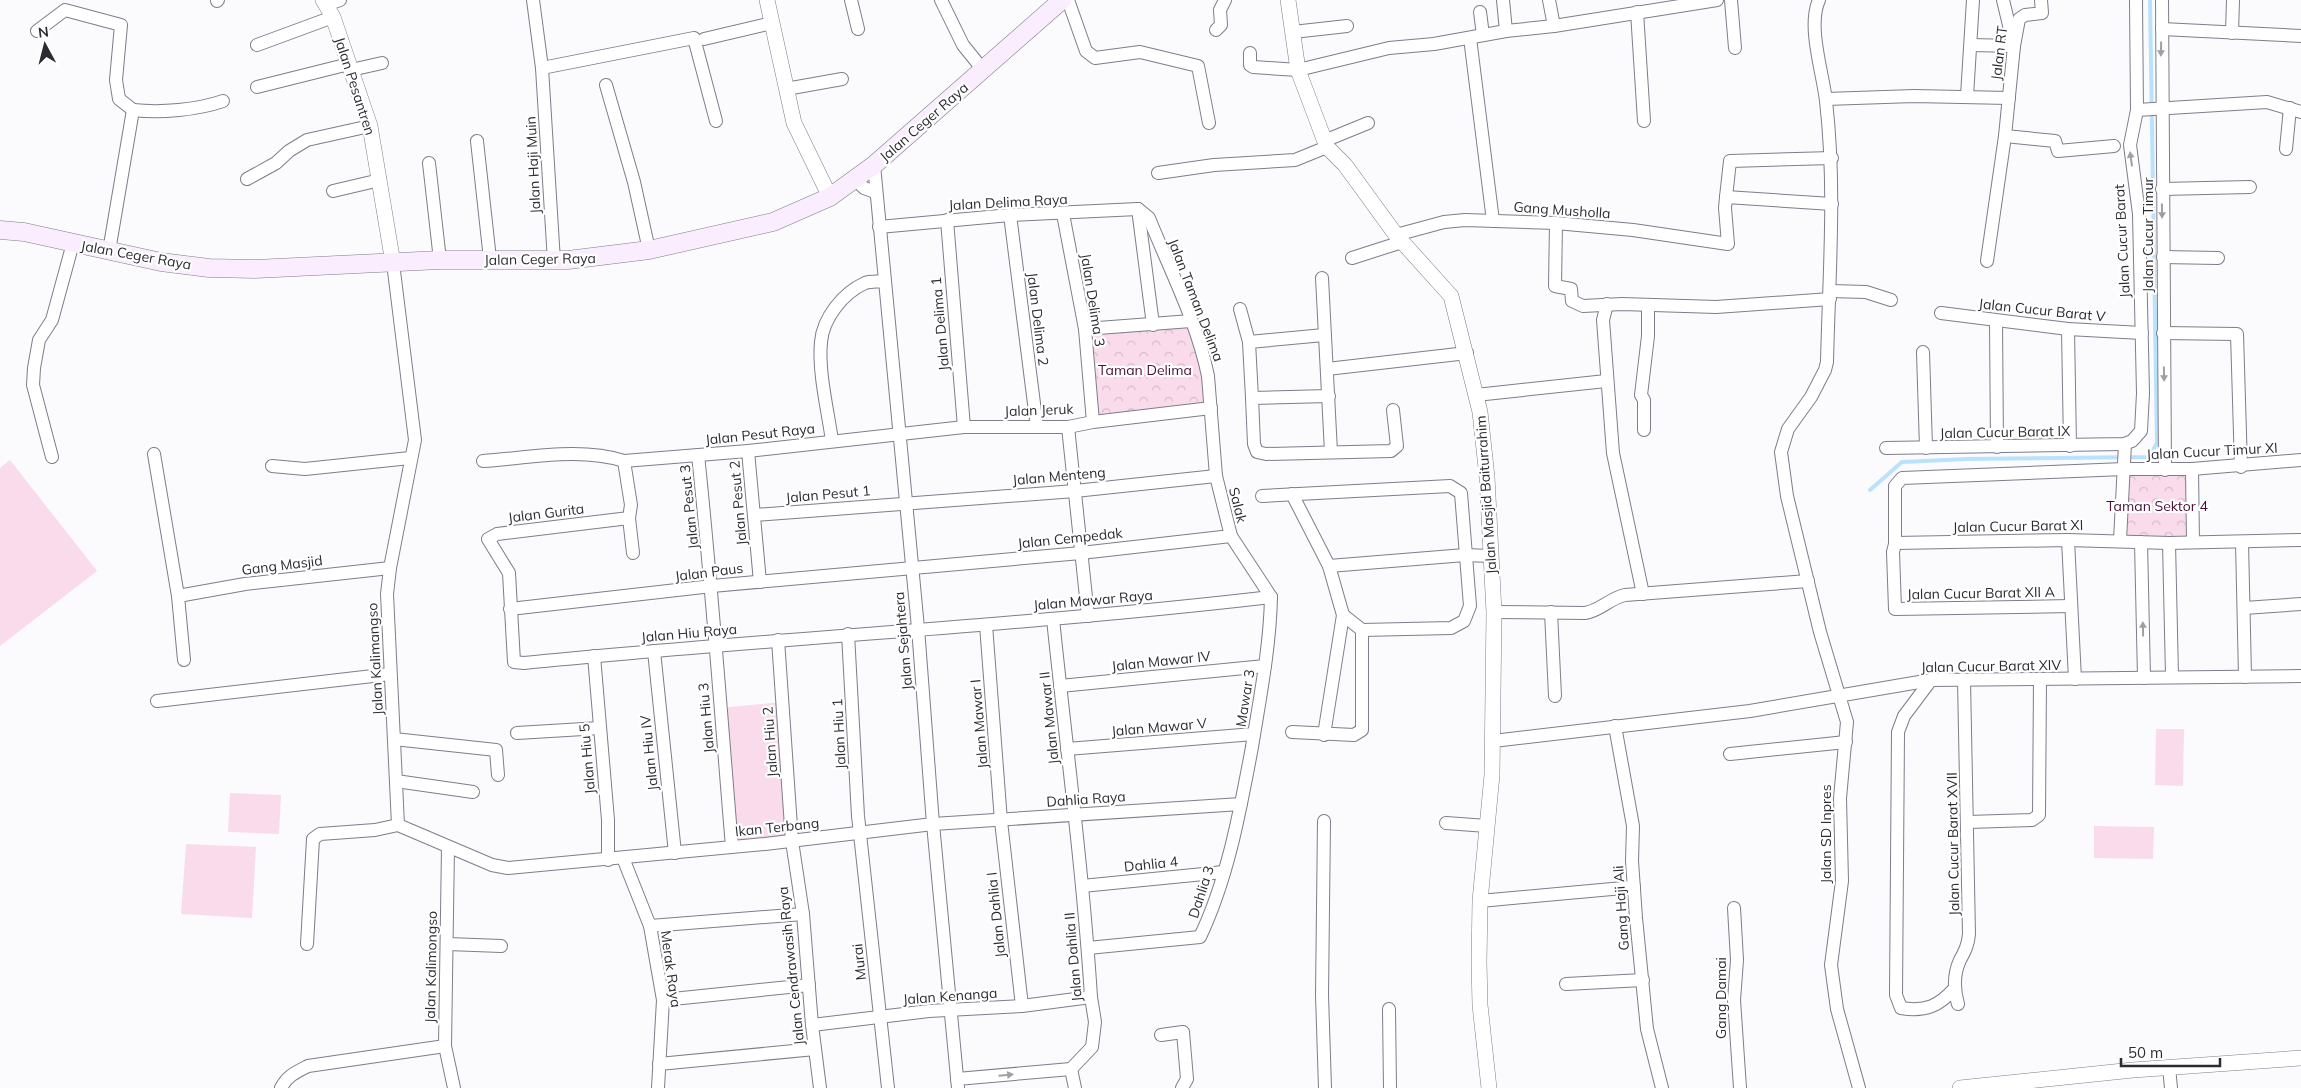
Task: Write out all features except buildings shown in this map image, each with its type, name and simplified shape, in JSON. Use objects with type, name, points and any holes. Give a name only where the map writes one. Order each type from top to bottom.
[{"type":"main road","name":"Jalan Ceger Raya","points":[[0,230],[24,232],[109,251],[209,268],[256,269],[440,260],[554,260],[602,258],[649,250],[773,222],[830,197],[856,180],[874,165],[984,71],[1062,0]]},
{"type":"street","name":"Jalan Haji Muin","points":[[533,0],[542,68],[554,260]]},
{"type":"street","points":[[767,0],[794,123],[830,197]]},
{"type":"street","points":[[851,0],[858,30]]},
{"type":"street","points":[[941,0],[963,45],[984,71]]},
{"type":"street","points":[[1068,0],[1086,51],[1091,56],[1095,58],[1140,52],[1198,66],[1209,123]]},
{"type":"street","points":[[1216,30],[1221,25],[1220,10],[1225,0]]},
{"type":"street","name":"Jalan Masjid Baiturrahim","points":[[1288,0],[1298,70],[1326,144],[1345,165],[1399,239],[1451,296],[1467,353],[1476,395],[1485,449],[1494,612],[1494,741],[1488,776],[1487,826],[1480,901],[1480,1005],[1489,1088]]},
{"type":"street","points":[[1503,0],[1506,30]]},
{"type":"street","points":[[1549,0],[1554,26]]},
{"type":"street","points":[[1250,53],[1250,65],[1252,67],[1298,70],[1389,48],[1434,44],[1506,30],[1554,26],[1700,1],[1717,0]]},
{"type":"street","points":[[1731,0],[1736,48]]},
{"type":"street","name":"Jalan SD Inpres","points":[[1819,0],[1816,7],[1817,46],[1826,99],[1832,158],[1830,295],[1826,370],[1788,429],[1781,452],[1787,496],[1823,644],[1847,722],[1839,816],[1842,881],[1832,965],[1836,1008],[1859,1088]]},
{"type":"street","points":[[1967,96],[1973,0]]},
{"type":"street","points":[[1971,45],[2014,46],[2003,0]]},
{"type":"street","name":"Jalan RT","points":[[1987,261],[2019,19],[2025,15],[2042,13],[2041,0]]},
{"type":"street","name":"Jalan Cucur Barat","points":[[2125,446],[2135,439],[2142,426],[2139,214],[2130,145],[2138,110],[2136,0]]},
{"type":"street","name":"Jalan Cucur Timur","points":[[2162,0],[2160,110],[2165,470]]},
{"type":"street","points":[[2232,33],[2233,0]]},
{"type":"street","points":[[257,45],[331,5]]},
{"type":"street","name":"Jalan Pesantren","points":[[331,5],[370,126],[393,263]]},
{"type":"street","points":[[37,31],[65,10],[121,25],[116,80],[119,99],[133,110],[148,112],[223,101]]},
{"type":"street","points":[[1480,12],[1484,35]]},
{"type":"street","points":[[1638,12],[1644,122]]},
{"type":"street","points":[[704,39],[772,23]]},
{"type":"street","points":[[1293,32],[1347,26]]},
{"type":"street","points":[[2162,29],[2301,36]]},
{"type":"street","points":[[542,68],[694,38],[716,121]]},
{"type":"street","points":[[1470,38],[1493,221]]},
{"type":"street","points":[[257,87],[350,67],[382,63]]},
{"type":"street","points":[[786,89],[842,80]]},
{"type":"street","points":[[606,85],[634,182],[649,250]]},
{"type":"street","points":[[1826,99],[1967,96],[2009,98]]},
{"type":"street","points":[[2138,110],[2267,102],[2296,110],[2286,149]]},
{"type":"street","points":[[109,251],[133,110]]},
{"type":"street","points":[[1158,173],[1214,165],[1295,160],[1368,123]]},
{"type":"street","points":[[247,179],[276,163],[289,151],[307,140],[370,126]]},
{"type":"street","points":[[2005,136],[2055,141],[2058,151],[2114,146]]},
{"type":"street","points":[[477,141],[490,260]]},
{"type":"street","points":[[1832,158],[1730,161],[1726,197],[1832,204]]},
{"type":"street","points":[[429,163],[440,260]]},
{"type":"street","name":"Jalan Sejahtera","points":[[874,165],[875,192],[918,628],[933,824],[958,1084]]},
{"type":"street","points":[[333,191],[380,180]]},
{"type":"street","points":[[856,180],[864,188],[875,192]]},
{"type":"street","points":[[2162,189],[2250,187]]},
{"type":"street","name":"Gang Musholla","points":[[1352,258],[1444,222],[1556,223],[1633,230],[1728,244],[1726,197]]},
{"type":"street","points":[[1138,209],[1153,325]]},
{"type":"street","name":"Jalan Delima Raya","points":[[879,227],[1010,215],[1138,209]]},
{"type":"street","name":"Jalan Taman Delima","points":[[1138,209],[1149,218],[1191,321],[1205,360],[1210,408]]},
{"type":"street","name":"Jalan Delima 3","points":[[1063,214],[1085,330],[1093,422]]},
{"type":"street","name":"Jalan Delima 2","points":[[1010,215],[1037,427]]},
{"type":"street","name":"Jalan Delima 1","points":[[946,220],[964,427]]},
{"type":"street","points":[[1556,223],[1555,286],[1571,289],[1572,302],[1578,305],[1716,307],[1866,292],[1891,300]]},
{"type":"street","points":[[52,457],[33,385],[34,368],[39,340],[50,325],[73,243]]},
{"type":"street","points":[[2163,257],[2218,258]]},
{"type":"street","name":"Jalan Kalimangso","points":[[393,263],[415,431],[387,594],[398,824]]},
{"type":"street","points":[[1322,278],[1331,452]]},
{"type":"street","points":[[832,441],[822,360],[821,342],[825,326],[834,309],[849,294],[866,283],[884,281]]},
{"type":"street","points":[[1607,304],[1603,320],[1606,380],[1613,453],[1643,594]]},
{"type":"street","points":[[1644,430],[1644,400],[1641,396],[1648,336],[1648,306]]},
{"type":"street","points":[[1240,310],[1249,342],[1254,444],[1257,452],[1266,454],[1384,452],[1395,450],[1397,446],[1393,410]]},
{"type":"street","name":"Jalan Cucur Barat V","points":[[1941,313],[2068,329],[2142,333]]},
{"type":"street","points":[[1085,330],[1191,321]]},
{"type":"street","points":[[1996,321],[1997,447]]},
{"type":"street","points":[[2068,329],[2070,446]]},
{"type":"street","points":[[2163,333],[2238,334],[2241,467]]},
{"type":"street","points":[[1249,342],[1324,335]]},
{"type":"street","points":[[1924,352],[1926,448]]},
{"type":"street","points":[[1327,369],[1467,353]]},
{"type":"street","points":[[1476,395],[1606,380]]},
{"type":"street","points":[[1252,398],[1329,396]]},
{"type":"street","name":"Jalan Jeruk","points":[[898,434],[964,427],[1068,427],[1093,422],[1210,408]]},
{"type":"street","name":"Salak","points":[[1210,408],[1216,476],[1230,536],[1271,597]]},
{"type":"street","points":[[1068,427],[1088,616]]},
{"type":"street","name":"Jalan Pesut Raya","points":[[483,462],[578,454],[597,454],[624,461],[748,451],[898,434]]},
{"type":"street","points":[[2120,540],[2125,446]]},
{"type":"street","name":"Jalan Cucur Barat IX","points":[[1886,448],[2125,446]]},
{"type":"street","name":"Jalan Pesut 2","points":[[748,451],[760,582]]},
{"type":"street","points":[[154,454],[178,596],[184,660]]},
{"type":"street","name":"Jalan Pesut 3","points":[[698,455],[712,586]]},
{"type":"street","points":[[272,466],[305,469],[410,458]]},
{"type":"street","name":"Jalan Cucur Timur XI","points":[[1894,607],[1895,486],[1902,478],[2124,468],[2165,470],[2241,467],[2301,460]]},
{"type":"street","points":[[624,461],[631,505],[629,518],[633,553]]},
{"type":"street","points":[[2192,469],[2193,542]]},
{"type":"street","name":"Jalan Menteng","points":[[905,503],[1075,491],[1216,476]]},
{"type":"street","points":[[1262,496],[1453,487],[1462,497],[1470,610],[1459,625],[1451,628],[1362,630],[1343,615]]},
{"type":"street","points":[[1292,494],[1328,566],[1343,615],[1324,735]]},
{"type":"street","name":"Jalan Pesut 1","points":[[754,515],[905,503]]},
{"type":"street","name":"Jalan Gurita","points":[[510,610],[509,573],[488,542],[492,535],[629,518]]},
{"type":"street","name":"Jalan Cempedak","points":[[912,569],[1081,553],[1230,536]]},
{"type":"street","points":[[2068,540],[2076,679]]},
{"type":"street","name":"Jalan Cucur Barat XI","points":[[1895,542],[2120,540],[2169,543],[2301,540]]},
{"type":"street","points":[[2142,542],[2144,678]]},
{"type":"street","points":[[2242,542],[2245,677]]},
{"type":"street","points":[[2169,543],[2172,676]]},
{"type":"street","points":[[1328,566],[1465,555],[1490,556]]},
{"type":"street","name":"Gang Masjid","points":[[178,596],[245,584],[390,568]]},
{"type":"street","name":"Jalan Paus","points":[[510,610],[712,586],[912,569]]},
{"type":"street","points":[[1494,612],[1588,613],[1618,596],[1808,581]]},
{"type":"street","name":"Jalan Hiu 3","points":[[712,586],[715,646],[732,847]]},
{"type":"street","name":"Jalan Mawar Raya","points":[[918,628],[986,625],[1271,597]]},
{"type":"street","name":"Mawar 3","points":[[1242,804],[1265,666],[1271,597]]},
{"type":"street","points":[[2244,608],[2301,604]]},
{"type":"street","name":"Jalan Cucur Barat XII A","points":[[1894,607],[1898,610],[2071,606]]},
{"type":"street","name":"Jalan Hiu Raya","points":[[510,610],[514,662],[524,663],[918,628]]},
{"type":"street","points":[[1551,612],[1555,696]]},
{"type":"street","name":"Jalan Mawar II","points":[[1053,619],[1076,814]]},
{"type":"street","name":"Jalan Mawar I","points":[[986,625],[1001,821]]},
{"type":"street","points":[[1292,732],[1354,735],[1362,730],[1362,630]]},
{"type":"street","name":"Jalan Hiu 1","points":[[848,634],[861,833]]},
{"type":"street","name":"Jalan Hiu 2","points":[[778,640],[792,841]]},
{"type":"street","name":"Jalan Hiu IV","points":[[654,651],[675,853]]},
{"type":"street","name":"Jalan Hiu 5","points":[[594,656],[608,820],[608,860]]},
{"type":"street","name":"Jalan Mawar IV","points":[[1060,686],[1265,666]]},
{"type":"street","points":[[157,701],[390,674]]},
{"type":"street","name":"Jalan Cucur Barat XIV","points":[[1494,741],[1750,711],[1931,680],[2301,676]]},
{"type":"street","points":[[1931,680],[1904,716],[1898,732],[1896,995],[1901,1008],[1929,1007],[1937,1005],[1955,988]]},
{"type":"street","name":"Jalan Cucur Barat XVII","points":[[1958,1004],[1955,988],[1958,966],[1968,943],[1968,822],[1964,680]]},
{"type":"street","points":[[1968,822],[2032,820],[2038,817],[2040,680]]},
{"type":"street","name":"Gang Haji Ali","points":[[1615,726],[1633,826],[1634,887],[1647,1029],[1662,1088]]},
{"type":"street","points":[[517,733],[600,728]]},
{"type":"street","name":"Jalan Mawar V","points":[[1067,749],[1254,734]]},
{"type":"street","points":[[394,740],[496,750],[498,775]]},
{"type":"street","points":[[1730,754],[1846,742]]},
{"type":"street","points":[[396,781],[473,792]]},
{"type":"street","name":"Dahlia Raya","points":[[933,824],[1242,804]]},
{"type":"street","name":"Dahlia 3","points":[[1088,948],[1200,937],[1224,872],[1242,804]]},
{"type":"street","name":"Jalan Dahlia II","points":[[1072,1069],[1092,1047],[1096,1022],[1091,997],[1076,814]]},
{"type":"street","points":[[1324,820],[1322,994],[1325,1088]]},
{"type":"street","name":"Jalan Dahlia I","points":[[1001,821],[1022,1006]]},
{"type":"street","points":[[1446,823],[1487,826]]},
{"type":"street","points":[[307,944],[313,839],[320,834],[375,830],[398,824],[499,868],[623,858]]},
{"type":"street","name":"Ikan Terbang","points":[[623,858],[792,841],[933,824]]},
{"type":"street","name":"Murai","points":[[861,833],[888,1088]]},
{"type":"street","name":"Jalan Cendrawasih Raya","points":[[792,841],[803,914],[812,1025],[820,1088]]},
{"type":"street","name":"Jalan Kalimongso","points":[[448,847],[448,944],[444,1046],[454,1088]]},
{"type":"street","name":"Merak Raya","points":[[623,858],[650,926],[663,1000],[658,1088]]},
{"type":"street","name":"Dahlia 4","points":[[1082,886],[1224,872]]},
{"type":"street","points":[[1480,901],[1634,887]]},
{"type":"street","name":"Gang Damai","points":[[1734,908],[1736,970],[1734,1000],[1740,1088]]},
{"type":"street","points":[[650,926],[803,914]]},
{"type":"street","points":[[448,944],[501,946]]},
{"type":"street","points":[[1566,984],[1643,980]]},
{"type":"street","points":[[663,1000],[809,985]]},
{"type":"street","name":"Jalan Kenanga","points":[[812,1025],[951,1010],[1022,1006],[1091,997]]},
{"type":"street","points":[[1389,1009],[1390,1088]]},
{"type":"street","points":[[1161,1035],[1182,1032],[1187,1079],[1182,1088]]},
{"type":"street","points":[[281,1088],[286,1079],[293,1073],[308,1066],[444,1046]]},
{"type":"street","points":[[659,1064],[815,1049]]},
{"type":"street","points":[[1960,1088],[2033,1084],[2169,1067],[2301,1058]]},
{"type":"street","points":[[2169,1067],[2171,1088]]},
{"type":"street","points":[[958,1084],[1072,1069],[1075,1088]]},
{"type":"green space","name":"Taman Delima","points":[[1191,321],[1211,408],[1093,422],[1085,329]]},
{"type":"green space","points":[[10,460],[97,571],[0,646],[0,468]]},
{"type":"green space","name":"Taman Sektor 4","points":[[2124,469],[2190,469],[2191,543],[2124,544]]},
{"type":"green space","points":[[782,702],[792,841],[732,847],[721,708]]},
{"type":"green space","points":[[2156,729],[2184,729],[2183,786],[2155,785]]},
{"type":"green space","points":[[230,793],[281,795],[279,834],[228,832]]},
{"type":"green space","points":[[2094,826],[2154,827],[2153,859],[2094,858]]},
{"type":"green space","points":[[186,844],[256,847],[252,918],[181,914]]},
{"type":"waterway","points":[[1870,490],[1902,462],[1967,459],[2149,457],[2157,443],[2150,0]]}]
